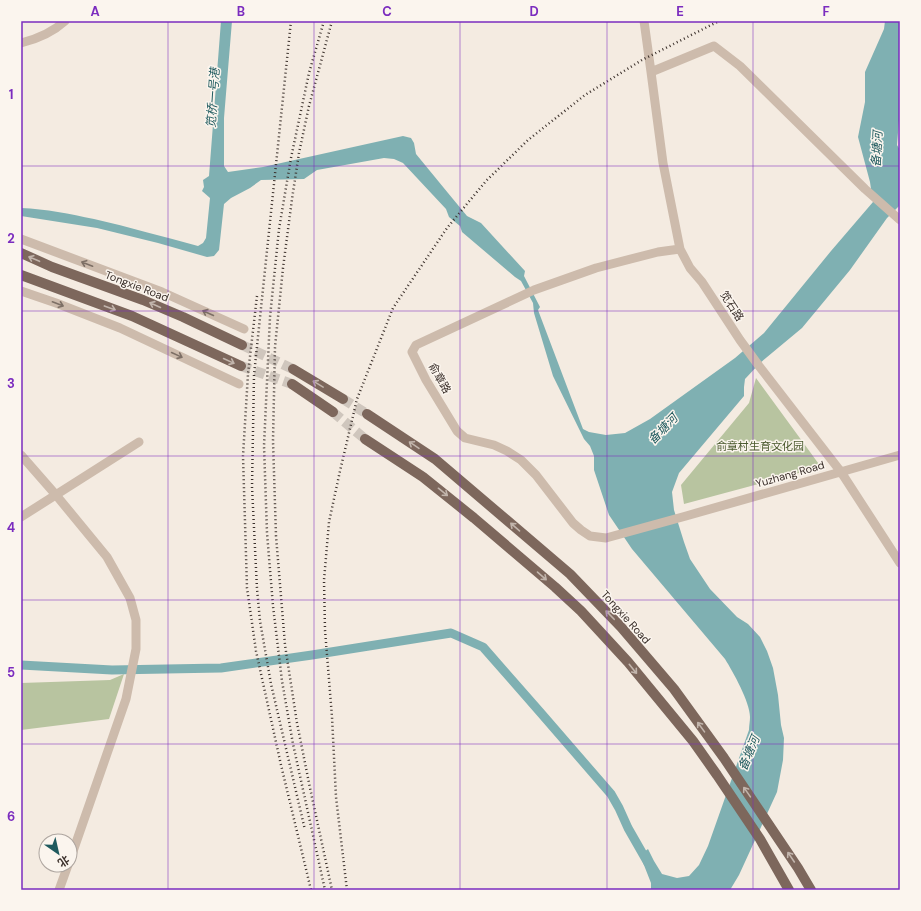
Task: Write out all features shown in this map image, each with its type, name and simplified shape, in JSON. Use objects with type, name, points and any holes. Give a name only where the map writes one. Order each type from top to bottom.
[{"type":"main road","name":"Tongxie Road","points":[[21,254],[52,267],[143,300],[242,345]]},
{"type":"main road","points":[[21,275],[132,316],[241,366]]},
{"type":"main road","points":[[293,370],[343,399]]},
{"type":"main road","points":[[292,384],[333,412]]},
{"type":"main road","name":"Tongxie Road","points":[[367,414],[435,458],[570,574],[621,627],[674,690],[724,758],[798,868],[811,890]]},
{"type":"main road","points":[[365,439],[423,476],[581,610],[628,662],[693,741],[760,839],[789,890]]},
{"type":"street","points":[[21,43],[45,34],[65,21]]},
{"type":"street","name":"笕石路","points":[[644,21],[663,163],[680,250],[690,268],[702,282],[740,340],[841,472],[900,563]]},
{"type":"street","points":[[651,72],[714,46],[740,66],[865,189],[898,218]]},
{"type":"street","points":[[21,239],[162,292],[244,328]]},
{"type":"street","name":"俞章路","points":[[680,250],[658,252],[596,268],[534,290],[416,344],[412,352],[426,380],[457,431],[465,438],[494,445],[521,460],[536,475],[573,522],[590,536],[606,538],[686,516]]},
{"type":"street","points":[[21,291],[120,328],[239,384]]},
{"type":"street","points":[[21,517],[139,442]]},
{"type":"street","name":"Yuzhang Road","points":[[686,516],[900,455]]},
{"type":"street","points":[[21,456],[56,495],[107,557],[130,598],[136,620],[136,653],[126,699],[78,837]]},
{"type":"street","points":[[59,890],[65,873]]},
{"type":"green space","name":"俞章村生育文化园","points":[[756,378],[821,467],[684,504],[681,485],[749,403]]},
{"type":"green space","points":[[124,674],[109,719],[21,730],[21,683],[110,680]]},
{"type":"water","name":"备塘河","points":[[221,21],[232,21],[224,118],[224,166],[228,172],[263,167],[403,136],[411,138],[414,143],[416,154],[467,216],[481,223],[525,271],[524,276],[540,307],[538,310],[583,429],[589,432],[606,435],[625,433],[650,419],[735,358],[764,333],[873,202],[870,182],[858,137],[865,102],[865,72],[884,29],[885,21],[900,21],[900,108],[897,145],[900,150],[900,205],[887,218],[850,270],[802,328],[760,363],[745,379],[744,396],[679,473],[672,492],[674,510],[690,559],[710,589],[737,617],[748,624],[760,637],[773,668],[778,695],[784,738],[783,760],[777,792],[739,875],[730,890],[651,890],[651,883],[640,855],[648,849],[662,874],[677,878],[689,876],[699,865],[708,846],[749,730],[749,711],[740,687],[725,659],[632,549],[609,515],[594,470],[594,456],[553,376],[534,313],[533,303],[521,281],[462,232],[460,226],[449,217],[446,209],[403,163],[394,159],[384,158],[317,170],[304,179],[261,180],[250,188],[231,198],[224,204],[219,250],[214,256],[207,257],[97,228],[21,216],[21,208],[76,215],[198,246],[203,243],[206,238],[210,198],[202,191],[204,187],[203,180],[209,176]]},
{"type":"waterway","points":[[21,665],[112,670],[221,668],[451,633],[483,647],[611,794],[648,863]]},
{"type":"tunnel","points":[[242,345],[293,369]]},
{"type":"tunnel","points":[[241,366],[292,384]]},
{"type":"tunnel","points":[[343,399],[367,414]]},
{"type":"tunnel","points":[[333,412],[365,439]]},
{"type":"railway","points":[[291,21],[254,375],[252,487],[260,621],[271,684],[305,830]]},
{"type":"railway","points":[[324,21],[309,73],[291,158],[279,229],[270,317],[264,446],[267,533],[273,606],[282,681],[293,744],[325,890]]},
{"type":"railway","points":[[332,21],[309,106],[299,153],[292,199],[275,347],[273,441],[276,536],[285,645],[297,723],[332,890]]},
{"type":"railway","points":[[347,890],[336,797],[332,717],[325,630],[324,580],[329,522],[357,399],[393,308],[447,228],[486,181],[528,140],[585,95],[642,60],[719,21]]},
{"type":"railway","points":[[257,296],[248,374],[243,456],[247,588],[256,651],[281,765],[311,890]]},
{"type":"water label","name":"笕桥一号港","points":[[213,98]]}]
